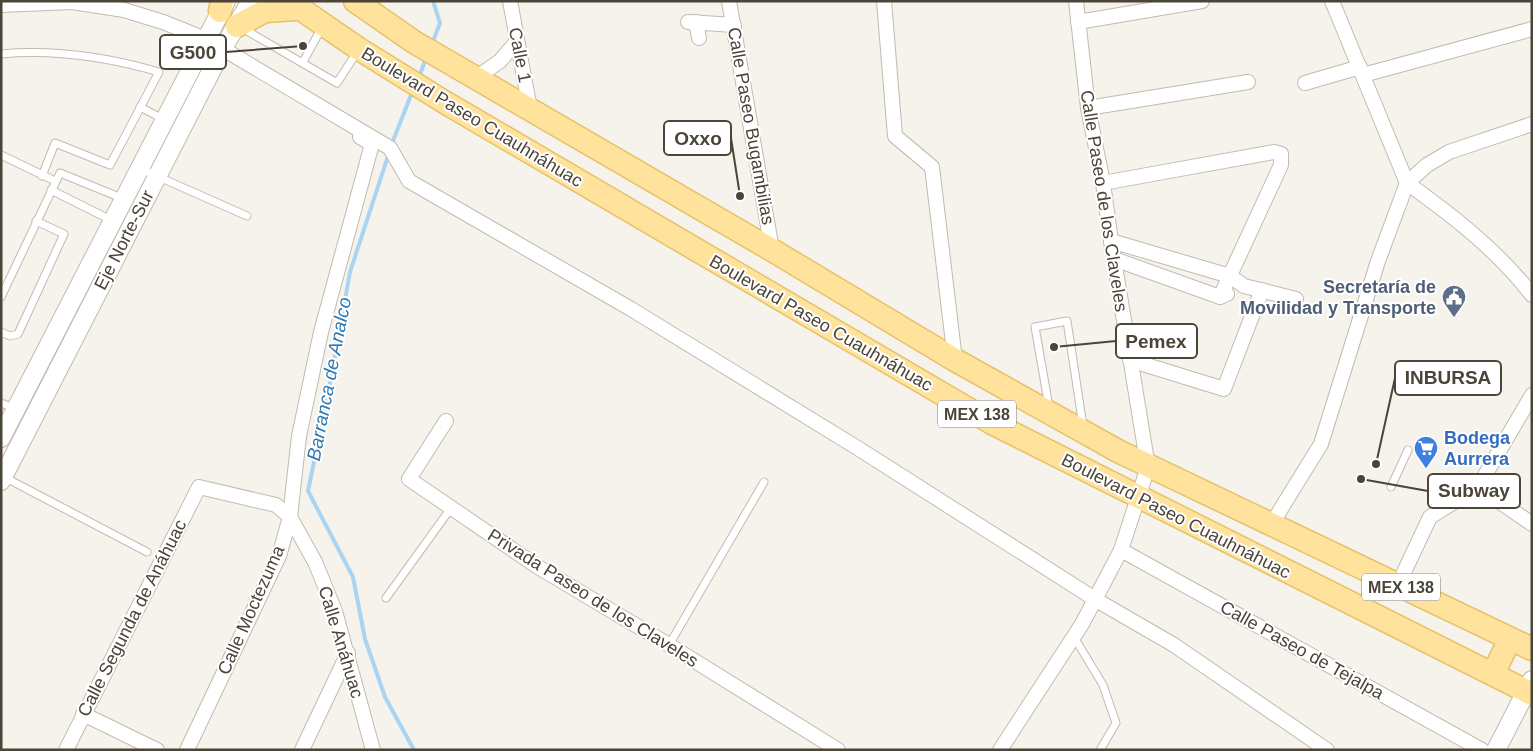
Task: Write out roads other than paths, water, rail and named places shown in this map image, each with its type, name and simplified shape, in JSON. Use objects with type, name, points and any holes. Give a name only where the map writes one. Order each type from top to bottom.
[{"type":"main road","name":"Boulevard Paseo Cuauhnáhuac","points":[[356,1],[414,42],[471,76],[772,250],[954,360],[1118,451],[1532,649]]},
{"type":"main road","points":[[238,26],[265,11],[293,5]]},
{"type":"main road","name":"Boulevard Paseo Cuauhnáhuac","points":[[293,5],[399,74],[992,423],[1493,674],[1530,688]]},
{"type":"main road","points":[[1072,464],[1099,468],[1107,466],[1118,451]]},
{"type":"main road","points":[[1493,674],[1510,639]]},
{"type":"street","name":"Eje Norte-Sur","points":[[2,478],[133,203],[141,169],[166,121],[217,48],[238,26],[251,1]]},
{"type":"street","name":"Calle 1","points":[[510,1],[530,109]]},
{"type":"street","name":"Calle Paseo Bugambilias","points":[[730,1],[772,250]]},
{"type":"street","points":[[884,1],[895,136],[932,167],[954,360]]},
{"type":"street","name":"Calle Paseo de los Claveles","points":[[1074,637],[1121,550],[1148,467],[1103,183],[1088,108],[1076,1]]},
{"type":"street","points":[[1078,22],[1202,1]]},
{"type":"street","points":[[1,5],[72,2],[115,9],[163,22],[217,48],[390,148],[409,181],[631,309],[856,447],[1095,599],[1174,646],[1327,750]]},
{"type":"street","points":[[1335,2],[1407,183],[1452,215],[1493,252],[1532,295]]},
{"type":"street","name":"Eje Norte-Sur","points":[[133,203],[158,175],[217,48],[223,5]]},
{"type":"street","points":[[698,38],[692,22],[734,25]]},
{"type":"street","points":[[1305,83],[1532,29]]},
{"type":"street","points":[[471,76],[500,61],[517,41]]},
{"type":"street","name":"Calle Moctezuma","points":[[187,750],[279,556],[290,517],[300,436],[320,332],[372,144],[217,48]]},
{"type":"street","points":[[1088,108],[1248,82]]},
{"type":"street","points":[[1271,525],[1321,444],[1378,261],[1407,183],[1427,164],[1449,152],[1532,124]]},
{"type":"street","points":[[1103,183],[1274,152],[1281,154],[1281,165],[1220,297]]},
{"type":"street","name":"Eje Norte-Sur","points":[[1,438],[9,406],[122,225]]},
{"type":"street","points":[[1111,241],[1230,276],[1244,286],[1296,299]]},
{"type":"street","points":[[1114,259],[1220,297],[1244,286]]},
{"type":"street","points":[[1130,360],[1224,389],[1262,290]]},
{"type":"street","points":[[1398,586],[1430,516],[1478,487],[1532,395]]},
{"type":"street","name":"Privada Paseo de los Claveles","points":[[446,421],[409,479],[538,567],[669,644],[838,750]]},
{"type":"street","name":"Calle Anáhuac","points":[[199,487],[276,504],[290,517],[315,562],[335,611],[348,653],[372,750]]},
{"type":"street","name":"Calle Segunda de Anáhuac","points":[[66,750],[199,487]]},
{"type":"street","points":[[1478,487],[1532,524]]},
{"type":"street","name":"Calle Paseo de Tejalpa","points":[[1121,550],[1482,750]]},
{"type":"street","points":[[1000,750],[1074,637]]},
{"type":"street","points":[[302,750],[348,653]]},
{"type":"street","points":[[1496,750],[1530,688]]},
{"type":"street","points":[[83,714],[157,750]]},
{"type":"lane","points":[[303,62],[323,25]]},
{"type":"lane","points":[[238,26],[337,83],[359,49]]},
{"type":"lane","points":[[1,54],[28,51],[62,52],[127,63],[158,72],[110,165],[55,143],[42,176]]},
{"type":"lane","points":[[140,107],[166,121]]},
{"type":"lane","points":[[1,155],[55,181]]},
{"type":"lane","points":[[141,169],[247,216]]},
{"type":"lane","points":[[1,297],[60,173],[133,203]]},
{"type":"lane","points":[[51,190],[122,225]]},
{"type":"lane","points":[[1,332],[10,336],[18,334],[64,234],[36,221]]},
{"type":"lane","points":[[1050,413],[1035,327],[1067,322],[1084,432]]},
{"type":"lane","points":[[1390,487],[1408,450]]},
{"type":"lane","points":[[2,478],[147,552]]},
{"type":"lane","points":[[669,644],[764,482]]},
{"type":"lane","points":[[386,598],[451,508]]},
{"type":"lane","points":[[1074,637],[1103,685],[1116,723],[1100,750]]},
{"type":"waterway","name":"Barranca de Analco","points":[[432,44],[440,23],[433,1]]},
{"type":"waterway","name":"Barranca de Analco","points":[[419,77],[426,58]]},
{"type":"waterway","name":"Barranca de Analco","points":[[391,146],[413,90]]},
{"type":"waterway","name":"Barranca de Analco","points":[[389,153],[350,272],[308,491],[353,577],[365,639],[385,697],[414,750]]},
{"type":"place","name":"G500","points":[[303,46]]},
{"type":"place","name":"Oxxo","points":[[740,196]]},
{"type":"place","name":"Secretaría de Movilidad y Transporte","points":[[1454,318]]},
{"type":"place","name":"Pemex","points":[[1054,347]]},
{"type":"place","name":"INBURSA","points":[[1376,464]]},
{"type":"place","name":"Bodega Aurrera","points":[[1426,469]]},
{"type":"place","name":"Subway","points":[[1361,479]]}]
